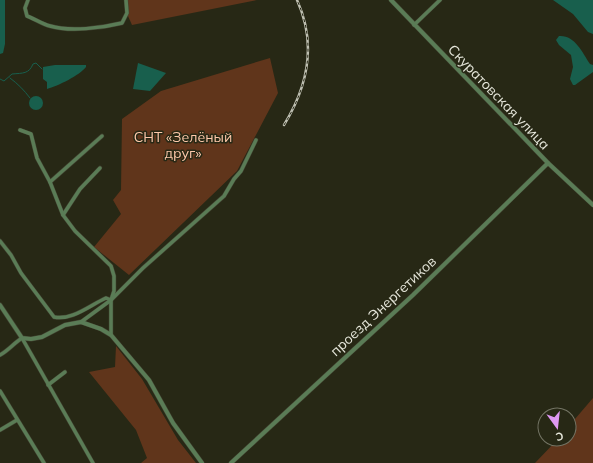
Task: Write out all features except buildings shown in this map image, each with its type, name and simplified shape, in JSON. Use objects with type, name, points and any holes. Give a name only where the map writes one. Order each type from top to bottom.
[{"type":"street","points":[[28,0],[25,8],[27,16],[51,26],[81,28],[104,27],[122,23],[126,13],[126,0]]},
{"type":"street","name":"Скуратовская улица","points":[[392,0],[414,25],[548,163],[593,206]]},
{"type":"street","points":[[414,25],[440,0]]},
{"type":"street","points":[[20,130],[31,134],[37,158],[50,182],[63,215],[75,231],[111,266],[114,283],[111,300],[111,335]]},
{"type":"street","points":[[50,182],[102,136]]},
{"type":"street","points":[[0,355],[8,351],[13,344],[22,338],[30,339],[42,337],[65,325],[81,322],[111,300],[143,268],[224,196],[234,179],[241,171],[256,140]]},
{"type":"street","name":"проезд Энергетиков","points":[[231,463],[413,295],[548,163]]},
{"type":"street","points":[[63,215],[80,189],[100,168]]},
{"type":"street","points":[[0,241],[11,255],[21,273],[54,317],[62,317],[82,311],[104,298],[111,300]]},
{"type":"street","points":[[0,305],[22,338],[93,463]]},
{"type":"street","points":[[81,322],[101,329],[111,335],[149,380],[173,423],[202,463]]},
{"type":"street","points":[[48,385],[64,372]]},
{"type":"street","points":[[0,391],[44,463]]},
{"type":"street","points":[[0,430],[17,420]]},
{"type":"green space","points":[[127,0],[257,0],[132,25],[128,16]]},
{"type":"green space","name":"СНТ «Зелёный друг»","points":[[270,58],[278,93],[237,171],[129,275],[94,247],[121,214],[113,200],[121,190],[122,119],[161,91]]},
{"type":"green space","points":[[116,346],[142,379],[178,440],[196,463],[141,463],[147,458],[136,430],[89,372],[115,367]]},
{"type":"green space","points":[[593,398],[593,463],[535,463],[550,447],[577,447],[577,417]]},
{"type":"water","points":[[0,0],[5,0],[5,44],[3,53],[0,54]]},
{"type":"water","points":[[553,0],[593,0],[593,34],[588,32],[573,14]]},
{"type":"water","points":[[559,36],[565,36],[574,41],[590,64],[593,65],[593,72],[575,85],[573,85],[570,79],[573,67],[571,55],[559,45],[556,40]]},
{"type":"water","points":[[138,63],[166,73],[150,91],[133,89]]},
{"type":"water","points":[[55,65],[86,65],[86,67],[68,80],[47,89],[47,82],[43,79],[43,67]]},
{"type":"water","points":[[36,96],[41,98],[43,103],[41,108],[36,110],[31,108],[29,103],[31,98]]},
{"type":"waterway","points":[[0,79],[4,81],[12,74],[30,70],[33,64],[36,63],[42,69]]},
{"type":"waterway","points":[[10,78],[21,87],[30,98]]},
{"type":"railway","points":[[284,125],[299,95],[307,64],[307,33],[297,0]]}]
